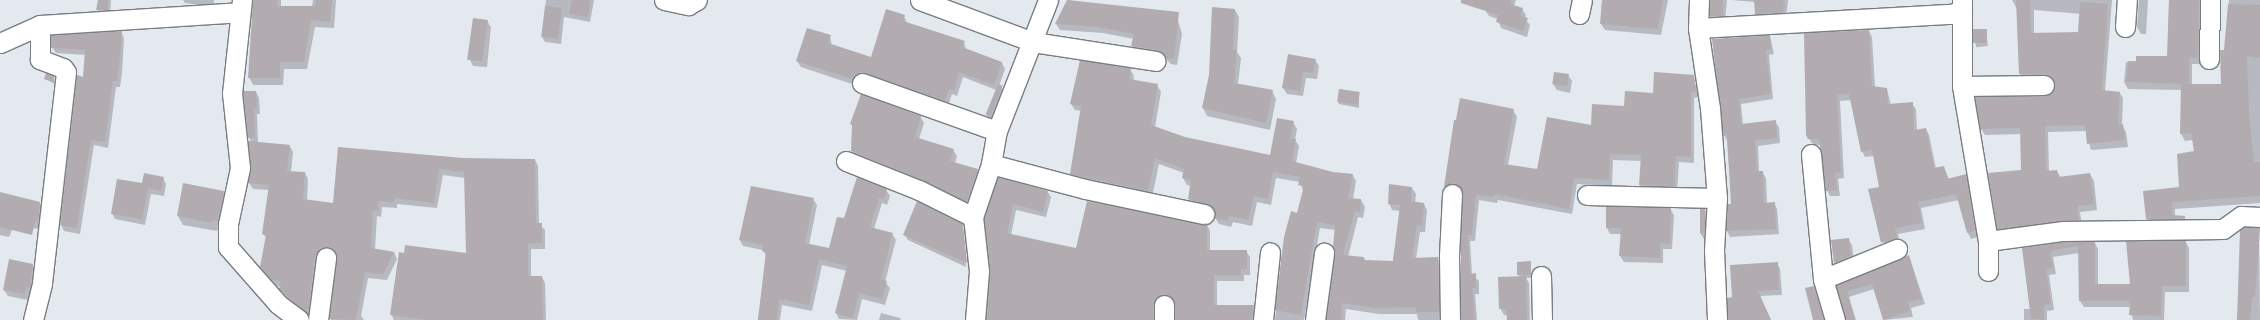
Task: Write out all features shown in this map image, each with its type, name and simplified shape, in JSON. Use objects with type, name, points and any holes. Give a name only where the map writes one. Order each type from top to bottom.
[{"type":"street","points":[[664,0],[688,5],[697,0]]},
{"type":"street","points":[[920,0],[1033,42],[1156,61]]},
{"type":"street","points":[[975,320],[979,271],[973,217],[991,164],[997,131],[1033,42],[1048,0]]},
{"type":"street","points":[[1699,0],[1698,28],[1710,108],[1717,198],[1714,250],[1717,320]]},
{"type":"street","points":[[2125,27],[2127,0]]},
{"type":"street","points":[[2209,59],[2210,0]]},
{"type":"street","points":[[1698,28],[1952,14],[1962,5]]},
{"type":"street","points":[[1962,5],[1962,86],[1988,241],[1988,271]]},
{"type":"street","points":[[0,43],[40,25],[241,6],[232,93],[240,168],[228,224],[228,247],[278,304],[298,320]]},
{"type":"street","points":[[33,320],[42,283],[66,72],[63,68],[40,59],[40,25]]},
{"type":"street","points":[[862,83],[997,131]]},
{"type":"street","points":[[1962,86],[2044,85]]},
{"type":"street","points":[[1810,154],[1822,279],[1835,320]]},
{"type":"street","points":[[846,161],[919,190],[973,217]]},
{"type":"street","points":[[991,164],[1085,189],[1204,214]]},
{"type":"street","points":[[1450,320],[1449,256],[1452,194]]},
{"type":"street","points":[[1588,195],[1717,198]]},
{"type":"street","points":[[1988,241],[2063,231],[2223,228],[2241,216],[2260,217]]},
{"type":"street","points":[[1822,279],[1897,249]]},
{"type":"street","points":[[1264,320],[1270,252]]},
{"type":"street","points":[[1315,320],[1324,253]]},
{"type":"street","points":[[318,320],[326,258]]},
{"type":"street","points":[[1541,276],[1542,320]]},
{"type":"building","points":[[98,0],[108,0],[108,10],[96,10]]},
{"type":"building","points":[[253,0],[277,0],[277,6],[315,6],[316,0],[332,0],[330,22],[311,20],[304,62],[280,62],[280,78],[248,78]]},
{"type":"building","points":[[572,0],[590,0],[588,17],[569,14]]},
{"type":"building","points":[[1067,0],[1179,12],[1174,59],[1166,58],[1158,50],[1131,46],[1134,34],[1098,27],[1055,24]]},
{"type":"building","points":[[1461,0],[1511,0],[1510,4],[1523,8],[1521,16],[1528,18],[1523,31],[1496,22],[1498,15],[1461,3]]},
{"type":"building","points":[[1602,0],[1663,0],[1658,29],[1600,24]]},
{"type":"building","points":[[1710,0],[1723,0],[1723,16],[1710,16]]},
{"type":"building","points":[[1754,0],[1784,0],[1783,12],[1755,14]]},
{"type":"building","points":[[2016,0],[2030,0],[2031,33],[2078,32],[2080,2],[2108,4],[2102,90],[2120,92],[2118,125],[2123,124],[2125,140],[2087,144],[2085,125],[2045,126],[2046,171],[2057,170],[2058,177],[2090,173],[2094,204],[2077,206],[2079,220],[1997,229],[1988,173],[2021,170],[2020,128],[1980,129],[1975,97],[2044,96],[2050,94],[2055,85],[2049,75],[2019,74]]},
{"type":"building","points":[[2169,0],[2199,0],[2198,58],[2189,58],[2189,84],[2126,82],[2128,61],[2136,62],[2136,56],[2167,56]]},
{"type":"building","points":[[2228,4],[2260,5],[2260,58],[2247,56],[2249,112],[2254,163],[2260,162],[2260,196],[2172,202],[2172,215],[2185,216],[2185,218],[2146,219],[2143,191],[2179,187],[2177,154],[2194,151],[2191,133],[2180,134],[2181,84],[2221,84],[2220,50],[2224,50]]},
{"type":"building","points":[[545,6],[562,8],[558,39],[541,37]]},
{"type":"building","points":[[1212,7],[1235,9],[1233,49],[1237,49],[1234,83],[1273,90],[1266,123],[1202,108],[1209,75]]},
{"type":"building","points":[[886,9],[905,15],[903,21],[965,41],[962,47],[1002,62],[994,85],[959,72],[954,90],[949,89],[945,101],[866,73],[860,72],[852,79],[796,61],[807,28],[831,35],[828,43],[871,57]]},
{"type":"building","points":[[473,18],[488,20],[482,62],[467,60]]},
{"type":"building","points":[[1973,29],[1987,29],[1987,43],[1973,43]]},
{"type":"building","points":[[1869,30],[1872,86],[1887,88],[1888,104],[1913,102],[1914,130],[1926,128],[1934,168],[1944,166],[1947,179],[1966,174],[1975,231],[1967,233],[1956,194],[1918,202],[1922,223],[1895,228],[1897,238],[1881,243],[1868,189],[1879,187],[1872,150],[1861,152],[1849,94],[1837,95],[1841,172],[1835,173],[1837,190],[1826,191],[1819,139],[1808,139],[1806,135],[1804,33]]},
{"type":"building","points":[[122,31],[117,81],[113,81],[105,142],[91,140],[77,228],[60,225],[77,75],[83,77],[85,50],[51,48],[51,35]]},
{"type":"building","points":[[1770,35],[1771,49],[1766,50],[1771,94],[1739,99],[1741,124],[1776,120],[1777,138],[1755,140],[1757,171],[1763,171],[1764,203],[1775,202],[1776,229],[1726,231],[1728,204],[1731,204],[1727,135],[1723,136],[1712,39]]},
{"type":"building","points":[[1288,54],[1316,59],[1313,73],[1303,72],[1300,91],[1282,88]]},
{"type":"building","points":[[1080,60],[1131,68],[1129,79],[1158,84],[1151,125],[1185,137],[1270,155],[1277,118],[1294,121],[1290,138],[1296,139],[1292,161],[1333,172],[1353,174],[1348,198],[1361,199],[1360,212],[1355,211],[1343,255],[1364,257],[1364,260],[1393,261],[1400,205],[1388,204],[1389,184],[1412,187],[1411,201],[1424,203],[1422,226],[1417,225],[1412,258],[1438,257],[1439,312],[1416,312],[1416,307],[1375,308],[1342,303],[1341,320],[1326,320],[1335,254],[1333,247],[1335,225],[1317,222],[1301,315],[1275,310],[1284,237],[1291,211],[1297,213],[1304,186],[1298,185],[1300,177],[1273,172],[1268,199],[1254,196],[1248,220],[1229,216],[1228,221],[1214,218],[1215,211],[1211,206],[1188,199],[1191,180],[1182,178],[1184,169],[1155,158],[1148,191],[1070,174],[1081,106],[1070,104]]},
{"type":"building","points":[[1554,72],[1569,74],[1567,86],[1552,84]]},
{"type":"building","points":[[1654,72],[1694,75],[1696,91],[1691,92],[1691,157],[1676,156],[1674,186],[1639,185],[1641,155],[1610,154],[1609,180],[1574,178],[1569,209],[1495,194],[1494,197],[1476,195],[1472,235],[1461,235],[1462,189],[1453,183],[1444,187],[1454,120],[1456,120],[1460,98],[1514,109],[1504,164],[1537,169],[1547,117],[1591,125],[1592,104],[1624,106],[1625,91],[1653,93]]},
{"type":"building","points":[[46,73],[54,76],[54,82],[44,79]]},
{"type":"building","points":[[998,84],[1003,86],[990,116],[986,115]]},
{"type":"building","points":[[1339,89],[1360,92],[1358,105],[1337,102]]},
{"type":"building","points":[[243,91],[256,91],[257,108],[254,108],[255,138],[248,138]]},
{"type":"building","points":[[861,94],[921,116],[915,137],[954,149],[950,161],[978,169],[967,202],[923,180],[851,151],[852,125],[850,124]]},
{"type":"building","points":[[248,141],[290,145],[287,171],[305,172],[303,199],[333,203],[338,147],[463,158],[535,159],[536,223],[542,223],[542,243],[528,243],[528,276],[542,276],[543,320],[426,320],[390,315],[399,252],[404,253],[405,245],[466,253],[464,172],[439,169],[434,203],[394,198],[394,202],[378,201],[378,211],[373,210],[371,248],[394,252],[383,274],[365,272],[356,320],[329,319],[337,259],[333,250],[327,247],[321,248],[315,256],[308,314],[279,289],[281,281],[271,280],[260,267],[266,235],[262,234],[269,185],[248,183],[251,167]]},
{"type":"building","points":[[144,173],[164,177],[161,191],[148,188],[142,219],[111,214],[117,179],[142,183]]},
{"type":"building","points":[[857,177],[887,189],[884,199],[879,198],[870,227],[893,233],[881,279],[887,281],[882,299],[859,293],[853,318],[835,313],[847,266],[819,259],[809,305],[779,299],[777,320],[758,320],[766,252],[762,251],[763,245],[739,240],[751,186],[814,198],[805,243],[829,248],[837,217],[844,218]]},
{"type":"building","points":[[998,177],[1048,191],[1043,212],[1013,204],[1007,233],[1047,242],[1076,248],[1087,201],[1207,224],[1207,250],[1247,250],[1247,269],[1241,269],[1241,275],[1214,275],[1214,305],[1254,305],[1252,320],[1175,320],[1174,300],[1164,294],[1154,300],[1153,320],[986,320],[990,270],[984,218]]},
{"type":"building","points":[[183,183],[224,191],[217,221],[213,220],[212,223],[177,216]]},
{"type":"building","points":[[0,192],[40,202],[38,221],[35,221],[32,235],[0,227]]},
{"type":"building","points":[[917,201],[963,224],[967,263],[903,235]]},
{"type":"building","points":[[1606,206],[1671,208],[1670,244],[1660,243],[1660,258],[1619,256],[1621,228],[1606,228]]},
{"type":"building","points":[[1700,209],[1705,209],[1705,233],[1700,233]]},
{"type":"building","points":[[2244,227],[2260,228],[2255,297],[2252,297],[2250,320],[2237,320],[2240,230]]},
{"type":"building","points":[[1461,235],[1468,236],[1470,274],[1476,273],[1476,288],[1472,288],[1475,320],[1461,320]]},
{"type":"building","points":[[1849,238],[1851,256],[1834,263],[1831,240]]},
{"type":"building","points":[[2186,240],[2186,286],[2162,286],[2161,316],[2129,315],[2130,301],[2079,301],[2078,246],[2050,251],[2053,268],[2046,269],[2051,304],[2044,305],[2044,320],[2031,319],[2022,248],[2064,242],[2095,242],[2095,284],[2130,284],[2126,241]]},
{"type":"building","points":[[1909,255],[1922,299],[1908,302],[1910,311],[1883,320],[1872,284],[1847,291],[1855,320],[1846,320],[1836,285]]},
{"type":"building","points":[[9,259],[33,264],[30,288],[26,287],[25,294],[3,290]]},
{"type":"building","points":[[1531,261],[1530,275],[1517,275],[1517,262]]},
{"type":"building","points":[[1778,262],[1779,290],[1758,291],[1771,320],[1728,320],[1727,298],[1732,297],[1730,265]]},
{"type":"building","points":[[1526,276],[1527,320],[1507,320],[1506,309],[1499,309],[1498,277]]},
{"type":"building","points":[[1814,286],[1824,320],[1813,320],[1805,288]]}]
